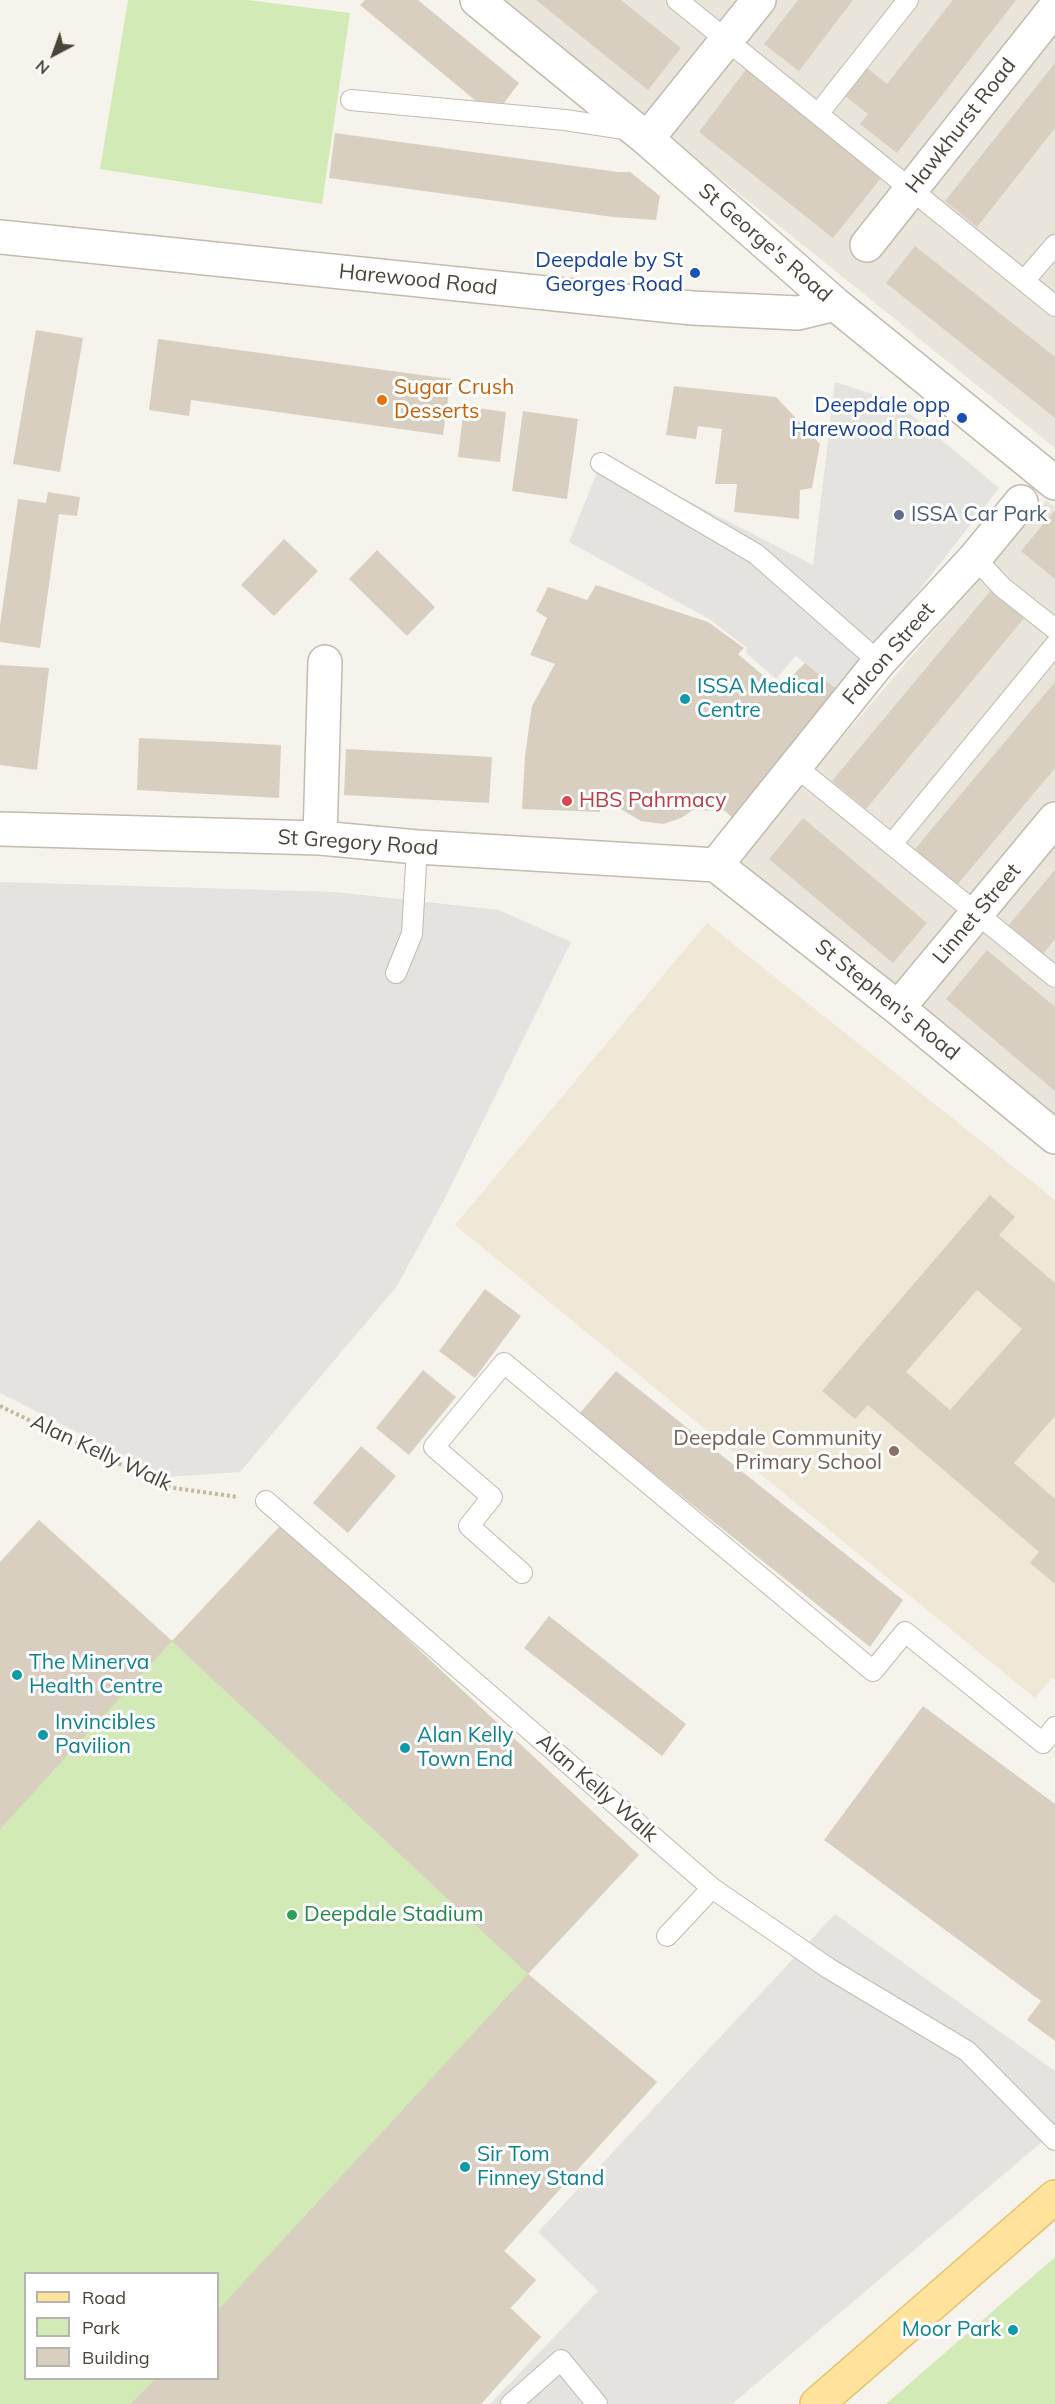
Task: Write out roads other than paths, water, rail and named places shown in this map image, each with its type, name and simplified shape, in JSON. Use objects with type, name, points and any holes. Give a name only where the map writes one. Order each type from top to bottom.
[{"type":"main road","points":[[817,2404],[1055,2197]]},
{"type":"street","name":"St George's Road","points":[[477,0],[641,135],[835,304],[1055,483]]},
{"type":"street","points":[[641,135],[759,0]]},
{"type":"street","name":"Hawkhurst Road","points":[[867,245],[1055,8]]},
{"type":"street","name":"Harewood Road","points":[[0,237],[692,308],[798,313],[835,304]]},
{"type":"street","name":"Falcon Street","points":[[716,865],[879,662],[975,558],[1021,502]]},
{"type":"street","points":[[320,838],[326,662]]},
{"type":"street","name":"Linnet Street","points":[[898,1008],[1055,819]]},
{"type":"street","name":"St Gregory Road","points":[[0,829],[320,838],[417,847],[716,865]]},
{"type":"street","name":"St Stephen's Road","points":[[716,865],[898,1008],[1055,1137]]},
{"type":"lane","points":[[677,0],[1055,306]]},
{"type":"lane","points":[[818,114],[908,0]]},
{"type":"lane","points":[[351,100],[565,120],[641,135]]},
{"type":"lane","points":[[1024,281],[1055,245]]},
{"type":"lane","points":[[601,463],[756,554],[879,662]]},
{"type":"lane","points":[[975,558],[1002,587],[1055,629]]},
{"type":"lane","points":[[892,844],[1055,645]]},
{"type":"lane","points":[[795,766],[1055,977]]},
{"type":"lane","points":[[396,973],[412,934],[417,847]]},
{"type":"lane","points":[[522,1573],[469,1526],[492,1497],[434,1447],[504,1363],[873,1671],[905,1632],[1043,1743],[1055,1727]]},
{"type":"lane","name":"Alan Kelly Walk","points":[[266,1501],[712,1888],[828,1968],[967,2051],[1055,2140]]},
{"type":"lane","points":[[667,1936],[712,1888]]},
{"type":"lane","points":[[511,2404],[561,2360],[597,2404]]},
{"type":"place","name":"Deepdale by St Georges Road","points":[[695,273]]},
{"type":"place","name":"Sugar Crush Desserts","points":[[382,400]]},
{"type":"place","name":"Deepdale opp Harewood Road","points":[[962,418]]},
{"type":"place","name":"ISSA Car Park","points":[[899,515]]},
{"type":"place","name":"ISSA Medical Centre","points":[[685,699]]},
{"type":"place","name":"HBS Pahrmacy","points":[[567,801]]},
{"type":"place","name":"Deepdale Community Primary School","points":[[894,1451]]},
{"type":"place","name":"The Minerva Health Centre","points":[[17,1675]]},
{"type":"place","name":"Invincibles Pavilion","points":[[43,1735]]},
{"type":"place","name":"Alan Kelly Town End","points":[[405,1748]]},
{"type":"place","name":"Deepdale Stadium","points":[[292,1915]]},
{"type":"place","name":"Sir Tom Finney Stand","points":[[465,2167]]},
{"type":"place","name":"Moor Park","points":[[1013,2330]]}]
